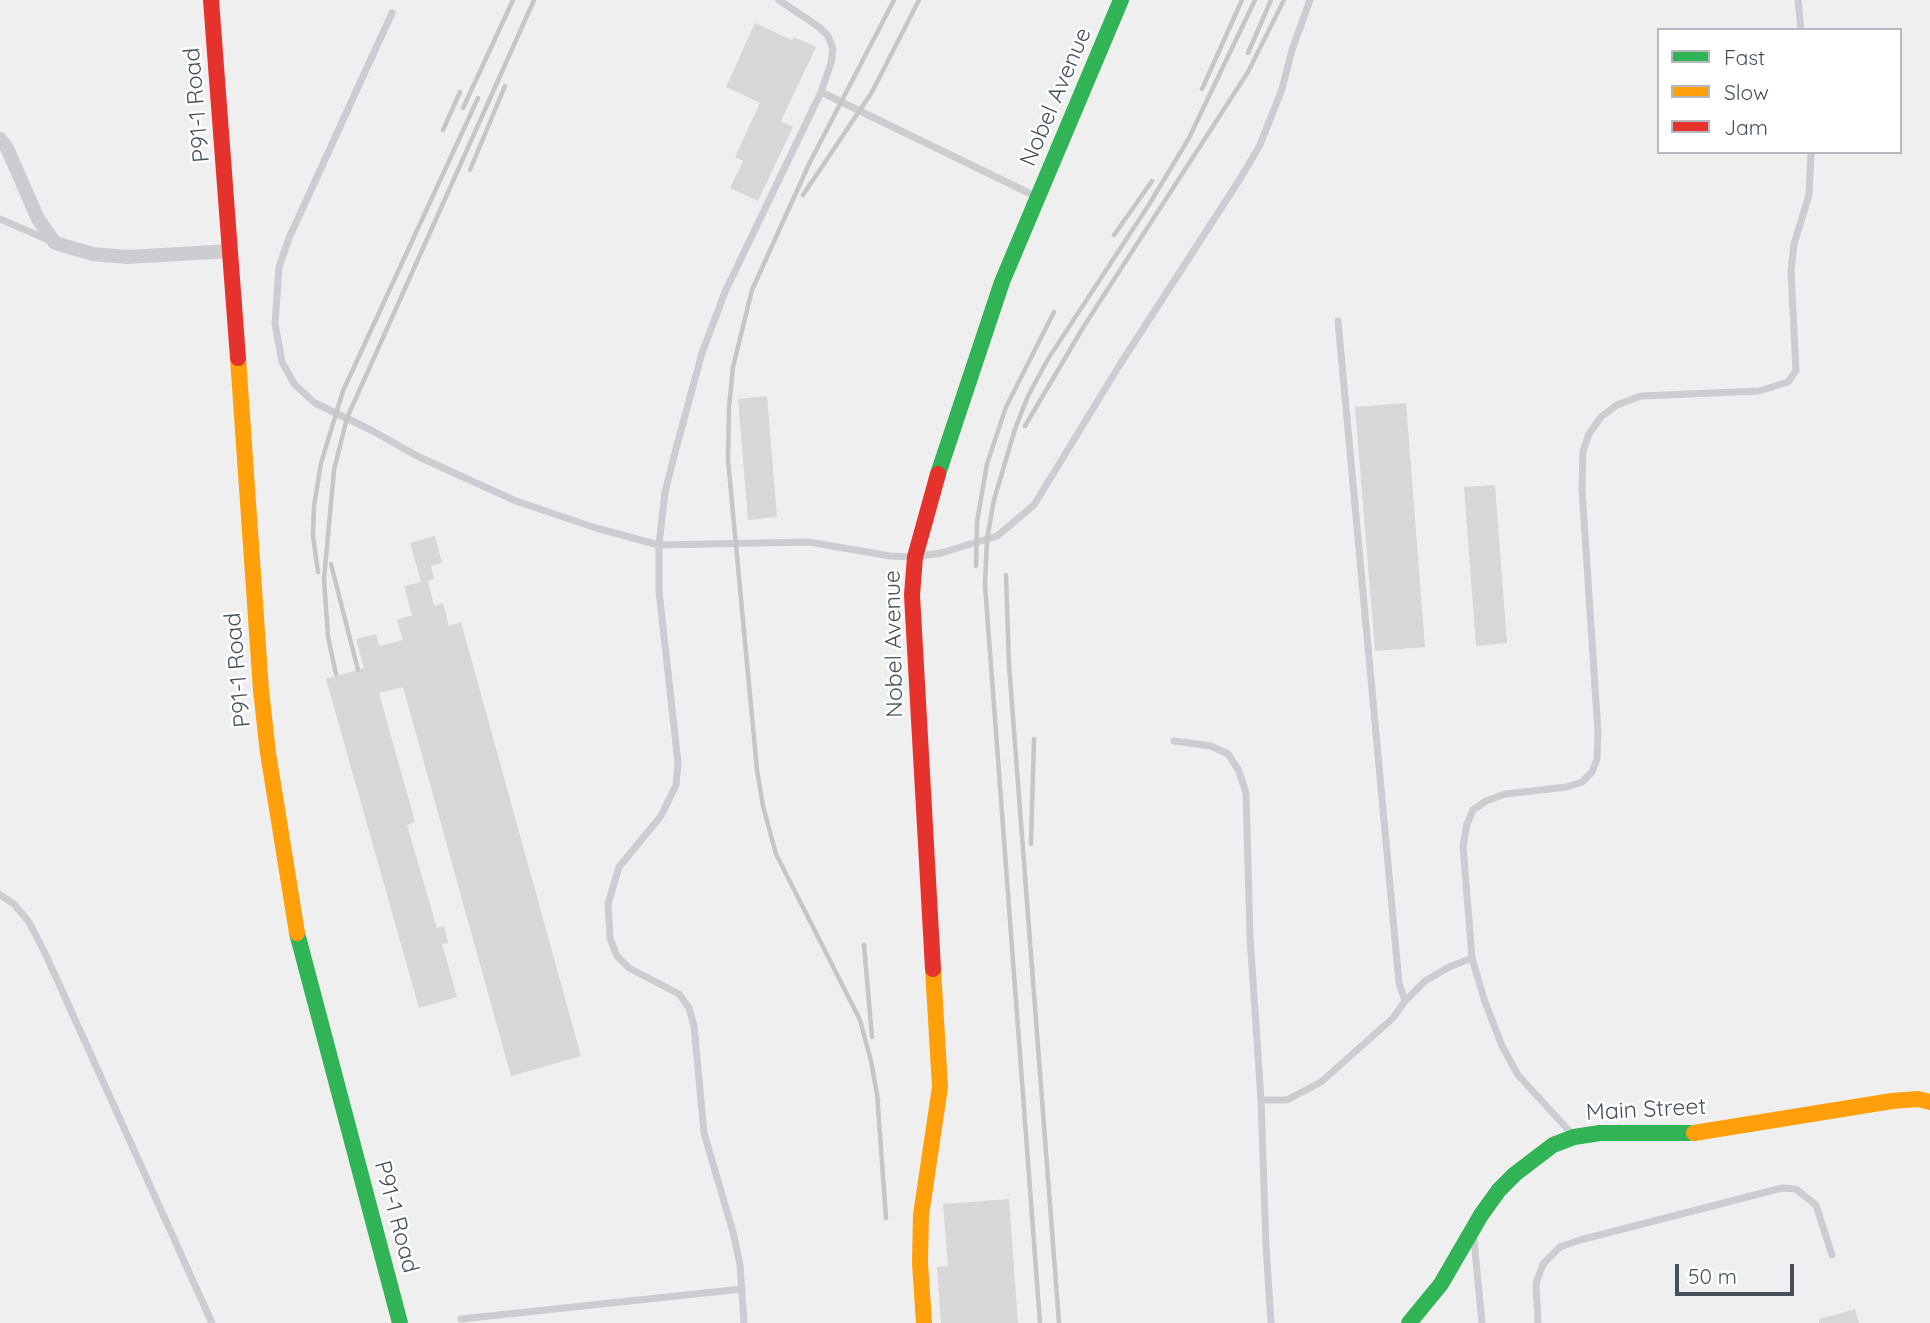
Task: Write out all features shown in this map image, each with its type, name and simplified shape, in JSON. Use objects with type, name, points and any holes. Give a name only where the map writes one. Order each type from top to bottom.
[{"type":"street","name":"P91-1 Road","points":[[211,0],[261,690],[284,861],[295,925],[400,1323]]},
{"type":"street","name":"Nobel Avenue","points":[[924,1323],[920,1227],[940,1087],[914,639],[912,595],[915,557],[942,459],[1002,282],[1121,0]]},
{"type":"street","points":[[0,139],[7,148],[38,219],[55,243],[93,254],[127,257],[231,251]]},
{"type":"street","name":"Main Street","points":[[1409,1323],[1441,1284],[1499,1190],[1553,1145],[1574,1137],[1600,1133],[1692,1133],[1892,1101],[1918,1099],[1930,1102]]},
{"type":"lane","points":[[744,1323],[740,1265],[733,1231],[704,1133],[694,1026],[689,1008],[679,994],[629,968],[617,956],[610,938],[608,904],[619,867],[661,816],[676,785],[678,763],[659,591],[659,545],[665,492],[702,353],[725,292],[821,92],[833,49],[828,36],[779,0]]},
{"type":"lane","points":[[392,13],[289,237],[279,267],[275,324],[282,362],[295,385],[315,403],[417,456],[516,501],[596,528],[659,545],[809,542],[890,556],[915,557],[941,553],[997,536],[1034,505],[1259,145],[1282,89],[1292,50],[1310,0]]},
{"type":"lane","points":[[1798,0],[1801,28]]},
{"type":"lane","points":[[821,92],[1038,198]]},
{"type":"lane","points":[[1574,1137],[1518,1075],[1502,1046],[1472,958],[1463,846],[1467,824],[1473,810],[1486,801],[1505,794],[1567,788],[1582,782],[1592,772],[1597,759],[1598,733],[1581,466],[1583,451],[1601,417],[1617,405],[1641,396],[1759,391],[1788,382],[1796,371],[1791,271],[1794,244],[1809,195],[1811,154]]},
{"type":"lane","points":[[0,219],[55,243]]},
{"type":"lane","points":[[1338,321],[1399,983],[1405,1001]]},
{"type":"lane","points":[[1174,741],[1211,746],[1228,754],[1239,771],[1246,793],[1250,937],[1261,1100],[1271,1323]]},
{"type":"lane","points":[[0,895],[14,904],[29,922],[45,953],[212,1323]]},
{"type":"lane","points":[[1261,1100],[1287,1100],[1321,1082],[1393,1018],[1425,981],[1448,967],[1472,958]]},
{"type":"lane","points":[[1538,1323],[1536,1283],[1543,1264],[1560,1247],[1783,1188],[1796,1189],[1816,1205],[1832,1255]]},
{"type":"lane","points":[[1473,1229],[1482,1323]]},
{"type":"lane","points":[[461,1319],[742,1289]]},
{"type":"building","points":[[755,23],[792,40],[794,37],[816,47],[781,121],[793,127],[758,201],[730,188],[743,161],[735,157],[760,103],[726,87]]},
{"type":"building","points":[[767,396],[777,517],[748,520],[738,399]]},
{"type":"building","points":[[1406,403],[1425,647],[1375,651],[1355,407]]},
{"type":"building","points":[[1495,485],[1507,643],[1476,646],[1464,487]]},
{"type":"building","points":[[435,536],[442,563],[431,566],[434,579],[428,581],[434,606],[443,603],[449,626],[461,622],[581,1056],[511,1076],[403,687],[379,693],[415,822],[407,825],[437,928],[444,926],[448,943],[442,944],[457,997],[419,1008],[326,679],[364,668],[356,639],[376,634],[379,646],[403,640],[397,620],[412,615],[404,586],[421,582],[410,543]]},
{"type":"building","points":[[1009,1199],[1018,1323],[941,1323],[937,1267],[948,1266],[943,1204]]},
{"type":"building","points":[[1855,1309],[1859,1323],[1819,1323],[1819,1319]]},
{"type":"railway","points":[[463,108],[513,0]]},
{"type":"railway","points":[[336,674],[328,637],[324,579],[334,470],[347,418],[534,0]]},
{"type":"railway","points":[[878,1100],[860,1020],[776,854],[763,806],[757,770],[728,460],[733,367],[752,290],[810,162],[894,0]]},
{"type":"railway","points":[[803,195],[872,92],[919,0]]},
{"type":"railway","points":[[1202,89],[1242,0]]},
{"type":"railway","points":[[1040,1323],[985,585],[987,539],[994,500],[1015,429],[1028,396],[1048,359],[1189,138],[1255,0]]},
{"type":"railway","points":[[1248,53],[1271,0]]},
{"type":"railway","points":[[1025,426],[1084,326],[1248,72],[1284,0]]},
{"type":"railway","points":[[470,170],[505,86]]},
{"type":"railway","points":[[443,130],[460,92]]},
{"type":"railway","points":[[318,572],[313,536],[314,506],[321,463],[343,391],[478,98]]},
{"type":"railway","points":[[1114,235],[1152,181]]},
{"type":"railway","points":[[976,566],[977,522],[987,464],[1006,407],[1054,312]]},
{"type":"railway","points":[[331,564],[358,670]]},
{"type":"railway","points":[[1006,575],[1009,665],[1059,1323]]},
{"type":"railway","points":[[1031,844],[1034,739]]},
{"type":"railway","points":[[864,945],[872,1037]]},
{"type":"railway","points":[[877,1093],[886,1218]]},
{"type":"traffic: fast","points":[[938,474],[1002,282],[1121,0]]},
{"type":"traffic: fast","points":[[297,933],[400,1323]]},
{"type":"traffic: fast","points":[[1409,1323],[1441,1284],[1481,1215],[1499,1190],[1553,1145],[1574,1137],[1600,1133],[1694,1133]]},
{"type":"traffic: slow","points":[[238,358],[261,690],[268,753],[297,933]]},
{"type":"traffic: slow","points":[[924,1323],[920,1263],[921,1215],[940,1087],[933,969]]},
{"type":"traffic: slow","points":[[1694,1133],[1892,1101],[1918,1099],[1930,1102]]},
{"type":"traffic: jam","points":[[211,0],[238,358]]},
{"type":"traffic: jam","points":[[933,969],[912,595],[915,557],[938,474]]}]
